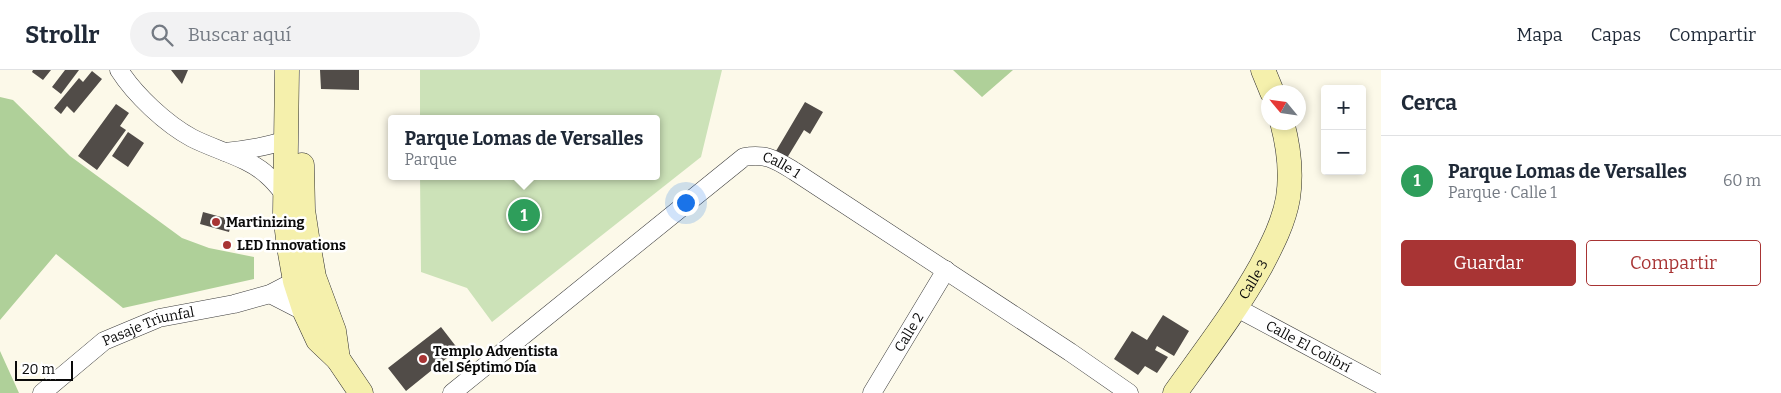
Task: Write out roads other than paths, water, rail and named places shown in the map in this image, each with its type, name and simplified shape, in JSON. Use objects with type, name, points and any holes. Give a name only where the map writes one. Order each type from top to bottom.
[{"type":"main road","points":[[287,70],[285,214],[295,281],[305,312],[318,340],[338,358],[361,393]]},
{"type":"main road","points":[[303,70],[303,210],[314,277],[334,332],[338,358]]},
{"type":"main road","points":[[1263,70],[1269,85]]},
{"type":"main road","name":"Calle 3","points":[[1174,393],[1237,308],[1281,224],[1288,199],[1290,172],[1289,149],[1284,130]]},
{"type":"street","points":[[119,70],[152,108],[171,125],[192,138],[256,167],[268,175],[286,196]]},
{"type":"street","points":[[224,152],[266,147],[286,140]]},
{"type":"street","name":"Calle 1","points":[[452,393],[744,157],[755,155],[767,156],[780,163],[946,270],[1129,393]]},
{"type":"street","name":"Calle 2","points":[[872,393],[946,270]]},
{"type":"street","name":"Pasaje Triunfal","points":[[42,393],[104,341],[159,318],[234,304],[270,294],[295,281]]},
{"type":"street","points":[[270,294],[305,312]]},
{"type":"street","name":"Calle El Colibrí","points":[[1237,308],[1381,385]]},
{"type":"place","name":"Parque Lomas de Versalles","points":[[524,215]]},
{"type":"place","name":"Martinizing","points":[[216,222]]},
{"type":"place","name":"LED Innovations","points":[[227,245]]},
{"type":"place","name":"Templo Adventista del Séptimo Día","points":[[423,359]]}]
